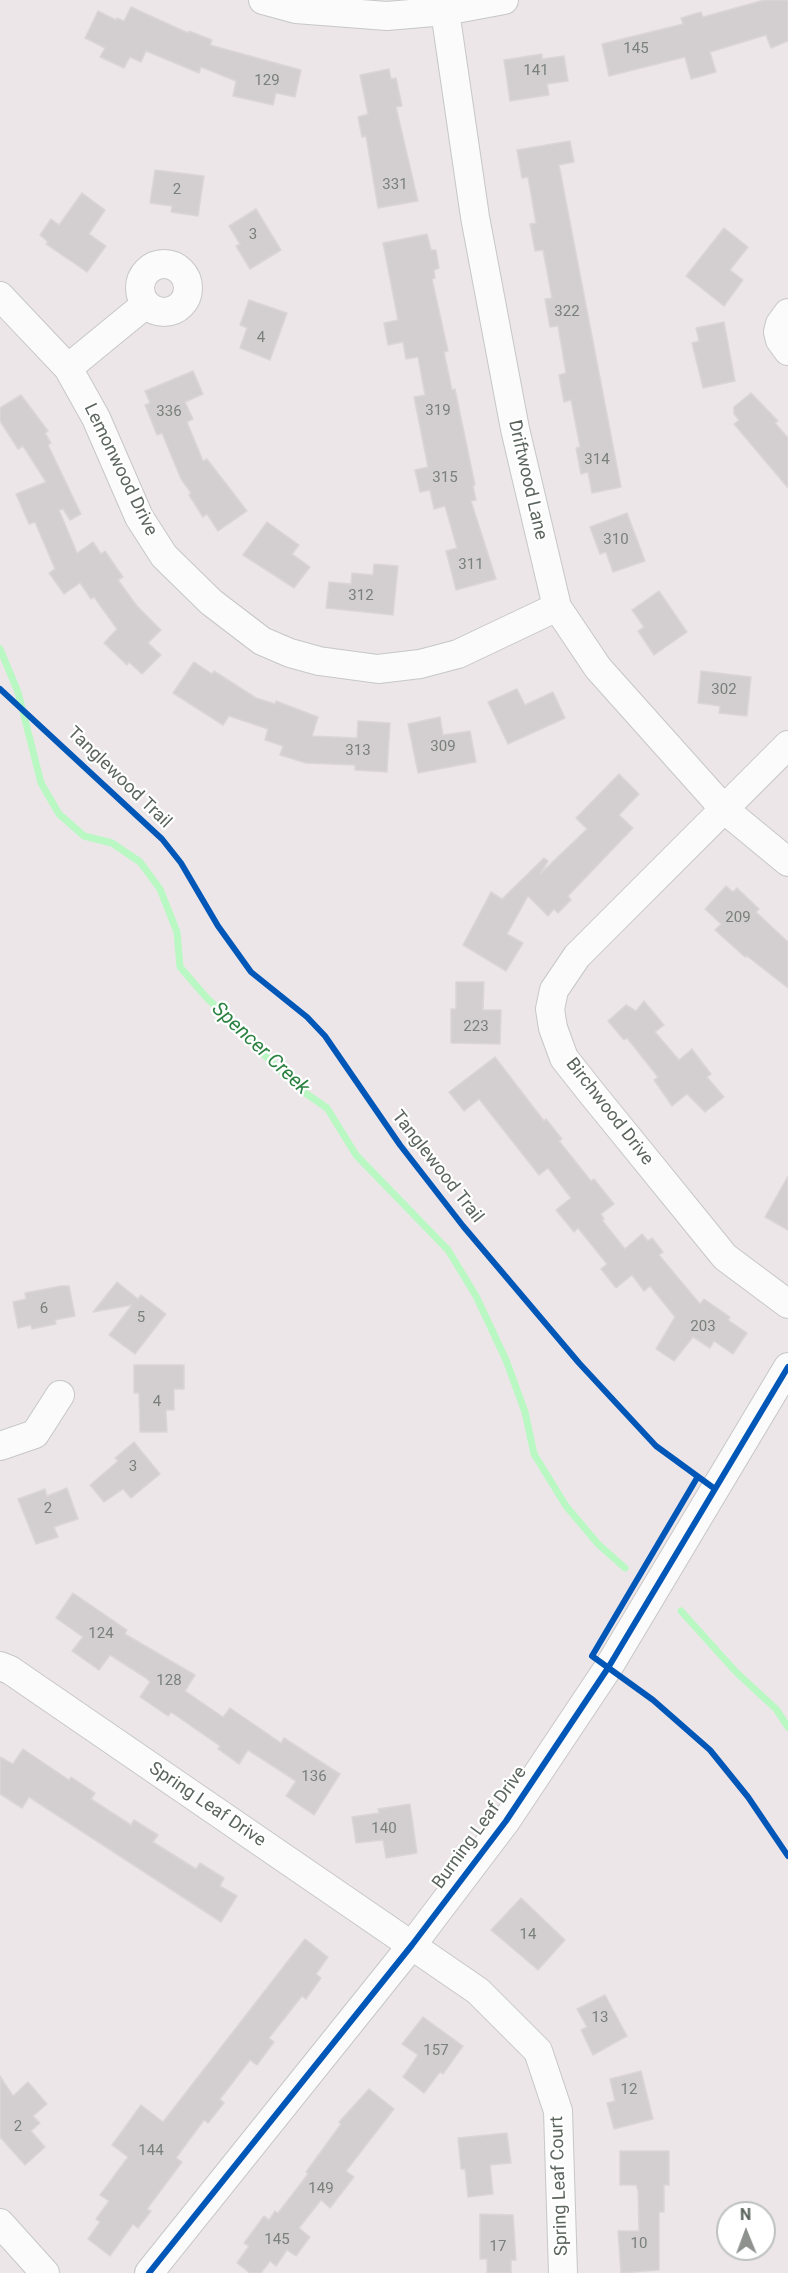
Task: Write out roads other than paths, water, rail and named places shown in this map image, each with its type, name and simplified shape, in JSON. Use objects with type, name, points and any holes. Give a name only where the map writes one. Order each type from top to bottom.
[{"type":"street","points":[[263,0],[296,9],[387,16],[445,11],[504,0]]},
{"type":"street","name":"Driftwood Lane","points":[[445,11],[475,217],[496,329],[515,429],[557,607],[598,668],[725,810],[788,862]]},
{"type":"street","name":"Lemonwood Drive","points":[[0,296],[68,368],[96,418],[139,517],[164,556],[211,602],[262,641],[290,653],[319,661],[378,669],[458,654],[557,607]]},
{"type":"street","points":[[68,368],[146,304]]},
{"type":"street","points":[[788,313],[780,324],[778,332],[780,340],[788,351]]},
{"type":"street","name":"Birchwood Drive","points":[[788,745],[577,956],[554,990],[550,1009],[553,1028],[564,1058],[590,1091],[724,1257],[788,1304]]},
{"type":"street","name":"Burning Leaf Drive","points":[[149,2273],[412,1945],[506,1821],[608,1668],[788,1367]]},
{"type":"street","points":[[0,1446],[35,1434],[60,1395]]},
{"type":"street","name":"Spring Leaf Drive","points":[[0,1666],[10,1670],[412,1945]]},
{"type":"street","name":"Spring Leaf Court","points":[[412,1945],[478,1991],[538,2050],[558,2111],[563,2273]]},
{"type":"street","points":[[0,2223],[45,2273]]},
{"type":"waterway","name":"Spencer Creek","points":[[0,649],[18,692],[41,783],[59,814],[84,836],[112,843],[140,862],[160,889],[177,932],[180,967],[206,997],[298,1088],[327,1108],[356,1155],[448,1250],[476,1296],[506,1360],[525,1412],[534,1454],[566,1506],[598,1544],[625,1568]]},
{"type":"waterway","name":"Spencer Creek","points":[[681,1611],[736,1672],[776,1709],[788,1727]]}]
